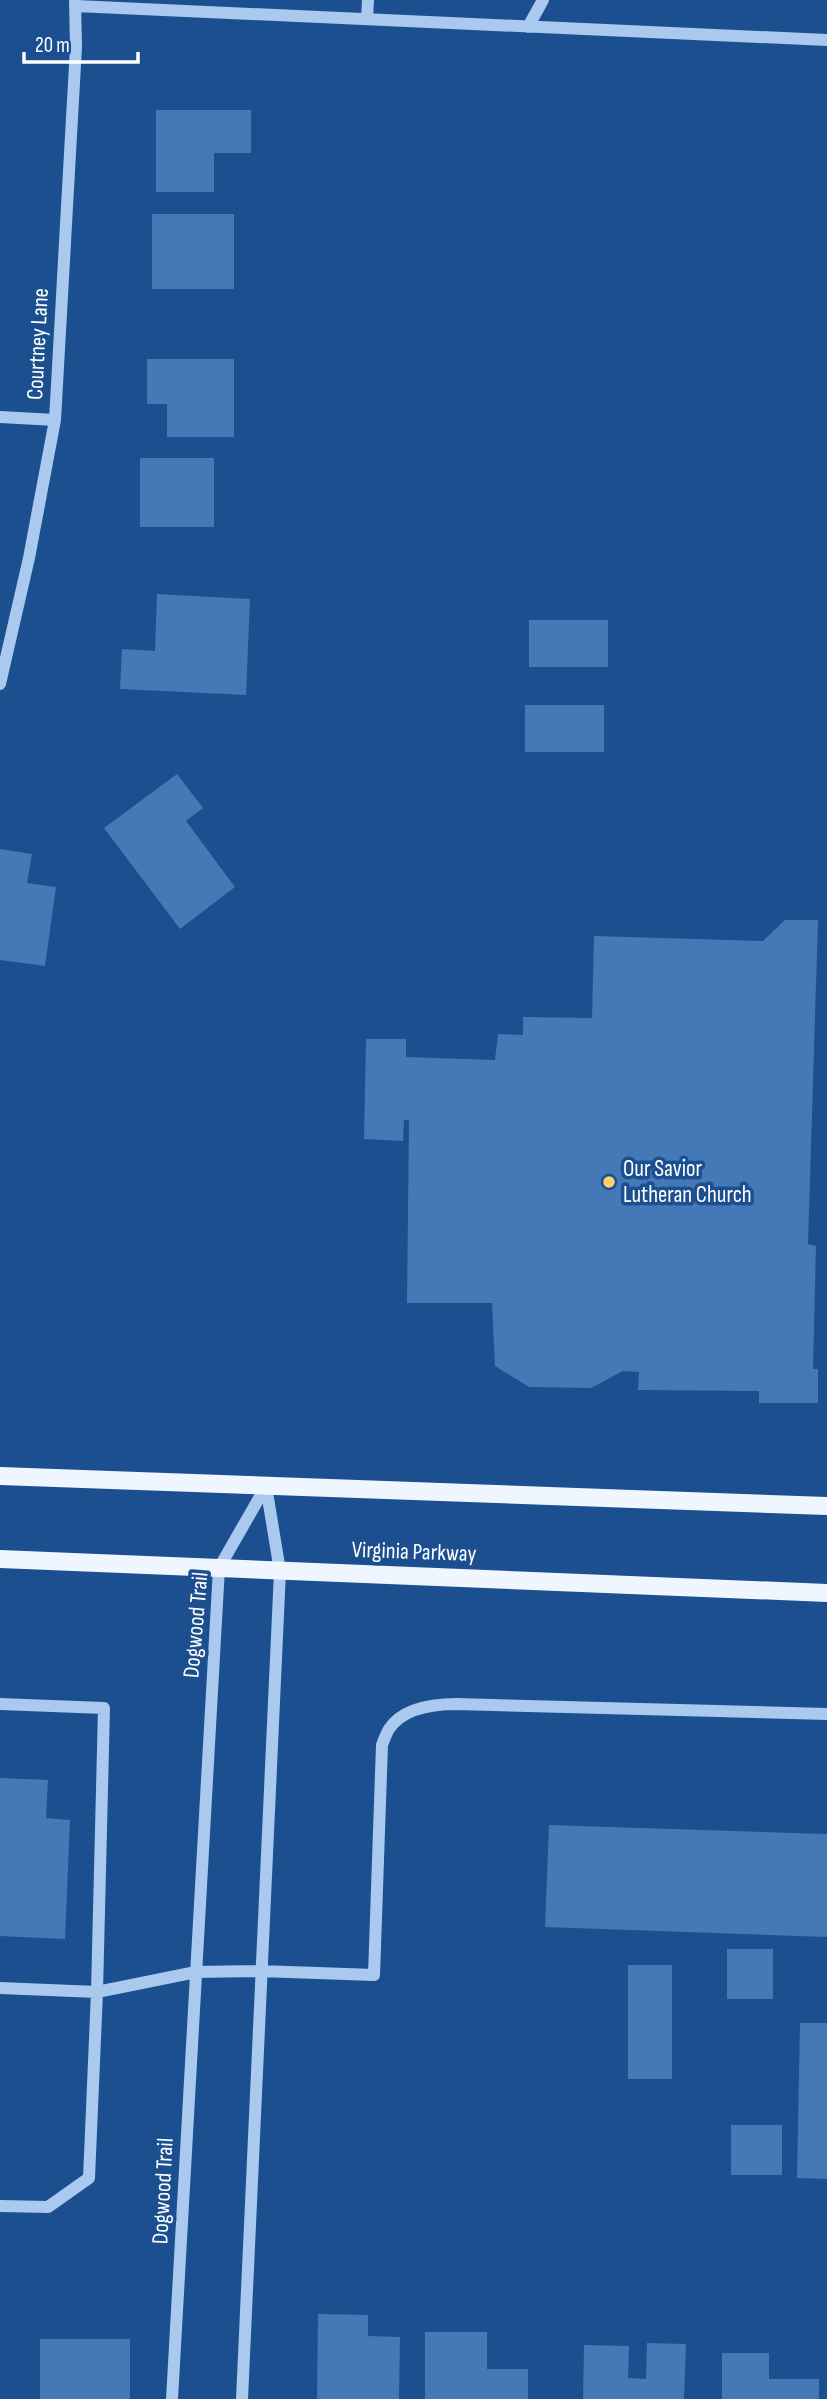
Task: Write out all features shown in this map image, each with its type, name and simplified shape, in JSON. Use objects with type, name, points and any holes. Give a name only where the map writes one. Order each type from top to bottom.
[{"type":"main road","points":[[0,1476],[827,1506]]},
{"type":"main road","name":"Virginia Parkway","points":[[0,1559],[827,1593]]},
{"type":"street","points":[[367,19],[368,0]]},
{"type":"street","points":[[528,27],[543,0]]},
{"type":"street","points":[[76,3],[827,40]]},
{"type":"street","name":"Courtney Lane","points":[[0,684],[29,558],[55,420],[76,47],[76,3]]},
{"type":"street","points":[[0,417],[55,420]]},
{"type":"street","points":[[242,2399],[280,1571],[266,1486]]},
{"type":"street","name":"Dogwood Trail","points":[[172,2399],[219,1568],[266,1486]]},
{"type":"street","points":[[0,1704],[104,1708],[89,2178],[48,2207],[0,2206]]},
{"type":"street","points":[[0,1989],[96,1992],[196,1972],[374,1975],[382,1745],[390,1728],[412,1711],[441,1704],[457,1704],[827,1714]]},
{"type":"building","points":[[156,110],[251,110],[251,153],[214,153],[214,192],[156,192]]},
{"type":"building","points":[[152,214],[234,214],[234,289],[152,289]]},
{"type":"building","points":[[147,359],[234,359],[234,437],[167,437],[167,404],[147,404]]},
{"type":"building","points":[[140,458],[214,458],[214,527],[140,527]]},
{"type":"building","points":[[157,594],[250,599],[246,695],[120,689],[122,649],[155,651]]},
{"type":"building","points":[[529,620],[608,620],[608,667],[529,667]]},
{"type":"building","points":[[525,705],[604,705],[604,752],[525,752]]},
{"type":"building","points":[[177,774],[203,808],[186,821],[235,887],[180,929],[104,828]]},
{"type":"building","points":[[0,849],[32,854],[27,883],[56,887],[45,966],[0,960]]},
{"type":"building","name":"Our Savior Lutheran Church","points":[[785,920],[818,920],[808,1244],[816,1246],[813,1369],[818,1369],[818,1403],[759,1403],[759,1391],[638,1390],[639,1372],[623,1371],[591,1388],[529,1387],[495,1366],[492,1303],[407,1303],[409,1120],[404,1120],[403,1141],[364,1139],[366,1039],[406,1039],[406,1057],[495,1060],[498,1034],[523,1035],[523,1017],[592,1018],[594,936],[763,941]]},
{"type":"building","points":[[0,1778],[48,1780],[46,1818],[70,1820],[65,1939],[0,1936]]},
{"type":"building","points":[[549,1825],[827,1834],[827,1937],[545,1927]]},
{"type":"building","points":[[727,1949],[773,1949],[773,1999],[727,1999]]},
{"type":"building","points":[[628,1965],[672,1965],[672,2079],[628,2079]]},
{"type":"building","points":[[800,2023],[827,2023],[827,2179],[797,2178]]},
{"type":"building","points":[[731,2125],[782,2125],[782,2175],[731,2175]]},
{"type":"building","points":[[318,2314],[368,2315],[368,2336],[400,2337],[399,2399],[317,2399]]},
{"type":"building","points":[[425,2332],[487,2332],[487,2369],[528,2369],[528,2399],[425,2399]]},
{"type":"building","points":[[40,2339],[130,2339],[130,2399],[40,2399]]},
{"type":"building","points":[[647,2343],[686,2344],[684,2399],[583,2399],[584,2345],[629,2346],[628,2378],[646,2379]]},
{"type":"building","points":[[722,2353],[769,2353],[769,2379],[819,2379],[819,2399],[722,2399]]},
{"type":"place","name":"Our Savior Lutheran Church","points":[[609,1182]]}]
